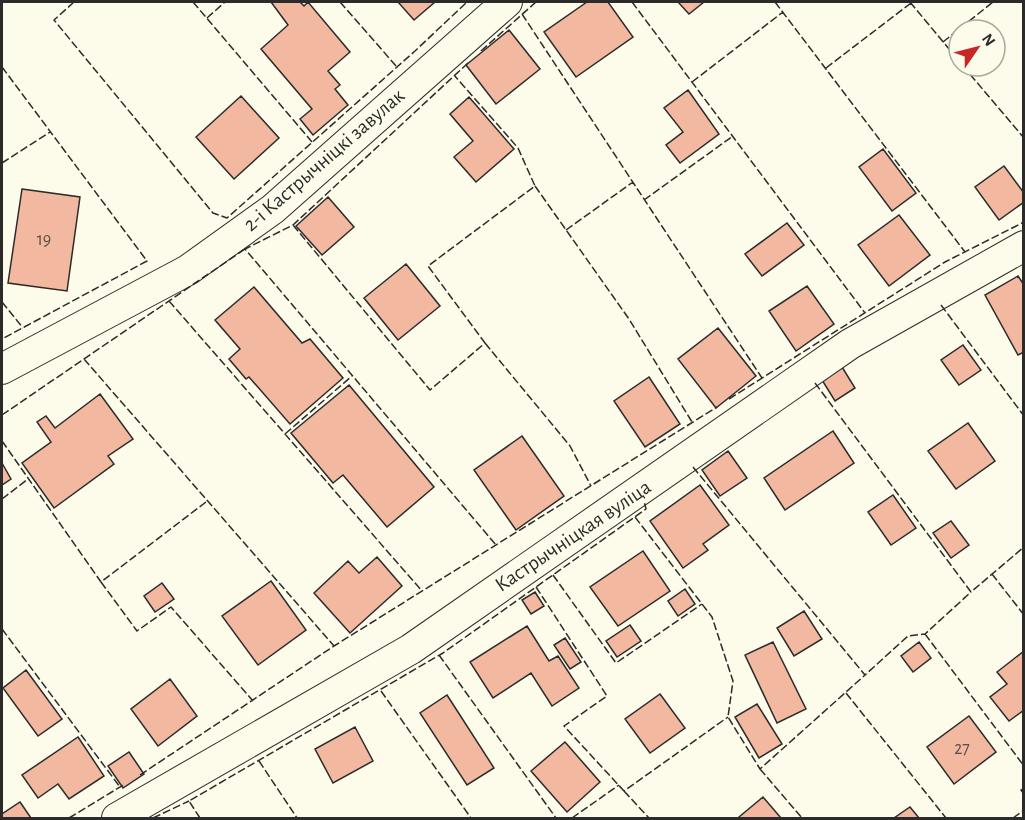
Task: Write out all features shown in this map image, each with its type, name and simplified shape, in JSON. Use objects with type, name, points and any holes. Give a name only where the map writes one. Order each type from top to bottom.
[{"type":"street","name":"2-і Кастрычніцкі завулак","points":[[2,369],[188,270],[273,209],[507,2]]},
{"type":"street","name":"Кастрычніцкая вуліца","points":[[117,819],[411,649],[850,344],[1023,246]]},
{"type":"building","points":[[271,2],[300,2],[304,6],[308,2],[350,52],[328,71],[340,85],[335,89],[348,105],[313,135],[300,119],[312,109],[261,49],[288,25]]},
{"type":"building","points":[[398,2],[435,2],[414,20]]},
{"type":"building","points":[[587,2],[608,2],[633,37],[576,77],[544,32]]},
{"type":"building","points":[[678,2],[704,2],[689,14]]},
{"type":"building","points":[[509,30],[540,69],[496,104],[466,65]]},
{"type":"building","points":[[688,90],[719,134],[680,163],[666,145],[683,132],[664,108]]},
{"type":"building","points":[[241,96],[279,138],[234,179],[196,137]]},
{"type":"building","points":[[469,97],[514,149],[476,182],[454,157],[473,141],[450,114]]},
{"type":"building","points":[[883,149],[916,193],[892,211],[859,167]]},
{"type":"building","points":[[1004,166],[1024,193],[1024,202],[999,220],[975,187]]},
{"type":"building","points":[[22,189],[80,197],[67,291],[8,283]]},
{"type":"building","points":[[328,197],[354,227],[322,255],[296,226]]},
{"type":"building","points":[[899,215],[930,255],[889,286],[858,245]]},
{"type":"building","points":[[787,223],[804,245],[762,276],[745,254]]},
{"type":"building","points":[[406,264],[440,306],[398,340],[364,298]]},
{"type":"building","points":[[1018,276],[1024,285],[1024,352],[1018,355],[985,295]]},
{"type":"building","points":[[807,286],[834,324],[796,351],[769,311]]},
{"type":"building","points":[[254,287],[302,343],[310,339],[343,378],[290,424],[249,377],[246,379],[229,359],[240,349],[215,320]]},
{"type":"building","points":[[718,328],[756,376],[716,408],[678,359]]},
{"type":"building","points":[[963,345],[981,370],[959,385],[941,360]]},
{"type":"building","points":[[842,367],[855,388],[835,401],[822,380]]},
{"type":"building","points":[[649,377],[680,424],[645,447],[614,401]]},
{"type":"building","points":[[349,385],[434,487],[387,527],[343,475],[333,483],[291,433]]},
{"type":"building","points":[[100,394],[133,439],[108,456],[114,464],[54,508],[22,463],[51,442],[37,422],[46,416],[55,428]]},
{"type":"building","points":[[968,423],[995,461],[956,489],[928,451]]},
{"type":"building","points":[[833,431],[854,463],[785,510],[764,478]]},
{"type":"building","points":[[522,436],[564,496],[516,530],[474,470]]},
{"type":"building","points":[[728,451],[747,478],[720,496],[702,470]]},
{"type":"building","points":[[2,463],[11,479],[2,485]]},
{"type":"building","points":[[700,485],[729,525],[703,544],[708,550],[683,568],[650,521]]},
{"type":"building","points":[[893,495],[916,528],[891,545],[868,512]]},
{"type":"building","points":[[951,521],[969,545],[951,558],[933,533]]},
{"type":"building","points":[[643,551],[670,591],[618,626],[590,587]]},
{"type":"building","points":[[377,557],[402,586],[350,633],[314,593],[348,561],[359,573]]},
{"type":"building","points":[[271,581],[306,630],[258,665],[222,616]]},
{"type":"building","points":[[162,583],[174,599],[155,612],[144,596]]},
{"type":"building","points":[[685,589],[695,604],[678,616],[668,601]]},
{"type":"building","points":[[535,592],[544,606],[531,614],[522,600]]},
{"type":"building","points":[[804,611],[822,639],[794,656],[777,628]]},
{"type":"building","points":[[630,625],[641,641],[617,657],[606,641]]},
{"type":"building","points":[[527,626],[549,661],[558,656],[579,688],[552,706],[531,673],[493,698],[470,662]]},
{"type":"building","points":[[565,638],[581,662],[570,669],[554,645]]},
{"type":"building","points":[[773,642],[806,709],[777,723],[745,655]]},
{"type":"building","points":[[919,642],[931,658],[913,672],[901,656]]},
{"type":"building","points":[[1024,651],[1024,710],[1009,721],[990,697],[1007,684],[997,672]]},
{"type":"building","points":[[26,670],[62,719],[38,736],[3,688]]},
{"type":"building","points":[[170,679],[197,716],[158,746],[131,709]]},
{"type":"building","points":[[660,694],[685,728],[650,753],[625,719]]},
{"type":"building","points":[[447,695],[494,768],[467,785],[420,713]]},
{"type":"building","points":[[757,704],[782,744],[759,758],[735,717]]},
{"type":"building","points":[[969,716],[996,752],[954,784],[927,747]]},
{"type":"building","points":[[355,727],[373,761],[333,783],[315,749]]},
{"type":"building","points":[[78,737],[104,776],[69,799],[58,784],[38,798],[22,775]]},
{"type":"building","points":[[565,742],[600,782],[567,812],[531,771]]},
{"type":"building","points":[[129,752],[144,774],[123,788],[108,766]]},
{"type":"building","points":[[763,797],[781,818],[739,817]]},
{"type":"building","points":[[20,802],[31,818],[2,818],[2,814]]},
{"type":"building","points":[[910,807],[919,818],[894,818]]},
{"type":"fence","points":[[74,2],[54,20],[213,213],[227,218],[467,2]]},
{"type":"fence","points":[[193,2],[312,142]]},
{"type":"fence","points":[[207,18],[225,2]]},
{"type":"fence","points":[[340,2],[397,67]]},
{"type":"fence","points":[[481,51],[536,2]]},
{"type":"fence","points":[[632,2],[865,313]]},
{"type":"fence","points":[[775,2],[965,252]]},
{"type":"fence","points":[[910,2],[947,47]]},
{"type":"fence","points":[[943,42],[993,2]]},
{"type":"fence","points":[[826,68],[911,3]]},
{"type":"fence","points":[[692,82],[783,12]]},
{"type":"fence","points":[[522,14],[762,378]]},
{"type":"fence","points":[[468,63],[293,225],[245,249],[496,545]]},
{"type":"fence","points":[[2,67],[147,261],[2,339]]},
{"type":"fence","points":[[293,225],[430,390],[485,343],[428,266],[535,186],[518,148],[454,75]]},
{"type":"fence","points":[[973,78],[1024,138]]},
{"type":"fence","points":[[2,163],[50,132]]},
{"type":"fence","points":[[644,200],[733,136]]},
{"type":"fence","points":[[566,230],[633,182]]},
{"type":"fence","points":[[535,186],[629,319],[692,422]]},
{"type":"fence","points":[[729,399],[945,262],[1024,222]]},
{"type":"fence","points":[[2,415],[245,249]]},
{"type":"fence","points":[[169,301],[422,591]]},
{"type":"fence","points":[[2,302],[23,328]]},
{"type":"fence","points":[[941,305],[1024,416]]},
{"type":"fence","points":[[485,343],[570,446],[591,486]]},
{"type":"fence","points":[[84,359],[334,646]]},
{"type":"fence","points":[[285,434],[352,376]]},
{"type":"fence","points":[[815,383],[971,592],[1024,547]]},
{"type":"fence","points":[[140,775],[334,646],[717,407]]},
{"type":"fence","points":[[2,441],[101,582]]},
{"type":"fence","points":[[693,467],[865,675],[908,636],[925,634],[971,592]]},
{"type":"fence","points":[[2,499],[28,479]]},
{"type":"fence","points":[[200,818],[189,801],[443,653],[646,509],[644,501]]},
{"type":"fence","points":[[206,502],[101,582],[137,631],[171,607],[253,701]]},
{"type":"fence","points":[[635,517],[712,617],[733,681],[728,717],[760,769],[865,675]]},
{"type":"fence","points":[[992,574],[1024,615]]},
{"type":"fence","points":[[553,575],[616,663],[702,604]]},
{"type":"fence","points":[[536,587],[607,696],[564,726],[624,791],[728,717]]},
{"type":"fence","points":[[2,629],[120,787]]},
{"type":"fence","points":[[925,634],[1024,766]]},
{"type":"fence","points":[[439,655],[556,818]]},
{"type":"fence","points":[[381,691],[471,818]]},
{"type":"fence","points":[[846,693],[946,818]]},
{"type":"fence","points":[[259,761],[297,818]]},
{"type":"fence","points":[[760,769],[802,818]]},
{"type":"fence","points":[[69,818],[125,784]]},
{"type":"fence","points":[[572,818],[619,785]]},
{"type":"fence","points":[[1024,788],[1021,790],[1024,794]]},
{"type":"fence","points":[[624,791],[649,818]]},
{"type":"fence","points":[[153,818],[189,801]]},
{"type":"fence","points":[[1013,818],[1024,810]]}]
